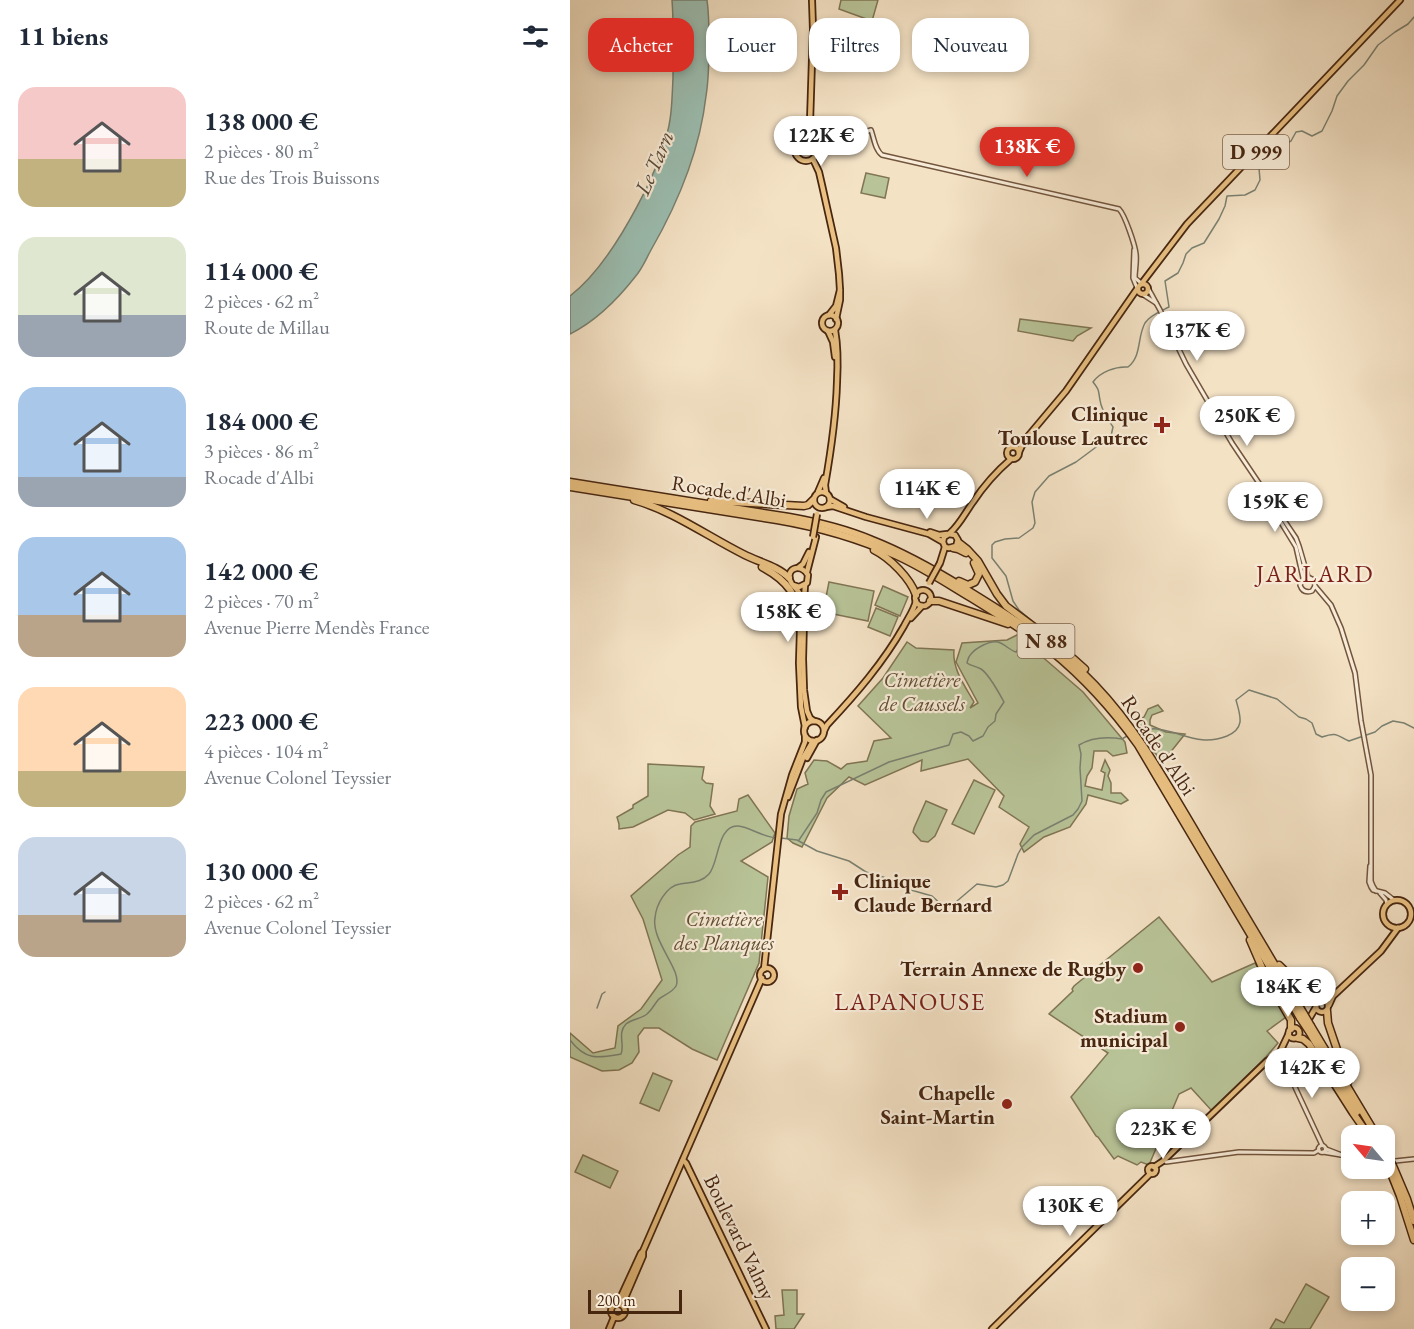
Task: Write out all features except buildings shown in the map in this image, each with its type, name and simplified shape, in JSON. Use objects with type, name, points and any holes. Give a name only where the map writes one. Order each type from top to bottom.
[{"type":"highway","name":"Rocade d'Albi","points":[[570,482],[789,517],[837,528],[873,540],[939,573],[1023,624],[1049,643],[1095,684],[1133,730],[1241,918],[1371,1125]]},
{"type":"highway","name":"Rocade d'Albi","points":[[570,487],[777,520],[842,534],[920,568],[1014,624],[1052,651],[1106,704],[1158,773],[1270,957],[1302,1016]]},
{"type":"highway","points":[[613,494],[658,508],[775,574],[790,588],[797,602],[800,624]]},
{"type":"highway","points":[[689,501],[804,506],[815,503]]},
{"type":"highway","points":[[842,534],[847,539],[878,552],[890,560],[914,588],[916,598]]},
{"type":"highway","points":[[958,539],[978,561],[1006,606],[1057,644],[1078,663],[1117,705],[1133,730]]},
{"type":"highway","points":[[718,541],[782,571],[789,578]]},
{"type":"highway","points":[[939,573],[968,585],[978,578],[978,570],[963,550],[948,546]]},
{"type":"highway","points":[[930,601],[939,601],[1000,621],[1032,637]]},
{"type":"highway","points":[[1241,918],[1266,977],[1290,1020],[1294,1033],[1309,1044],[1361,1125]]},
{"type":"highway","points":[[1270,957],[1274,958],[1283,970],[1311,996],[1322,1000]]},
{"type":"highway","points":[[1323,1009],[1355,1099]]},
{"type":"highway","name":"Rocade d'Albi","points":[[1310,1028],[1365,1125]]},
{"type":"highway","points":[[1395,1173],[1414,1221]]},
{"type":"highway","points":[[1395,1179],[1414,1240]]},
{"type":"main road","points":[[807,139],[810,128],[812,0]]},
{"type":"main road","name":"D 999","points":[[1019,452],[1024,441],[1066,391],[1194,216],[1401,0]]},
{"type":"main road","points":[[807,139],[815,143],[817,154],[813,159],[806,161],[800,159],[796,153],[797,144],[807,139]]},
{"type":"main road","points":[[813,159],[819,172],[836,248],[840,290],[836,319],[838,324],[835,330],[838,359],[836,418],[825,485],[826,493],[830,499],[843,507],[939,535],[949,534],[958,539]]},
{"type":"main road","points":[[824,731],[821,724],[810,718],[804,690],[805,585],[809,578],[807,572],[818,515],[815,495],[824,479],[831,439],[835,358],[833,342],[822,324],[823,318],[829,315],[836,306],[840,290]]},
{"type":"main road","points":[[829,315],[836,319]]},
{"type":"main road","points":[[828,331],[835,330]]},
{"type":"main road","name":"D 999","points":[[1012,447],[1024,441]]},
{"type":"main road","points":[[948,546],[944,537],[960,523],[973,502],[995,475],[1004,462],[1008,449],[1017,448],[1019,452],[1017,458],[1011,459],[995,475]]},
{"type":"main road","points":[[1006,454],[1011,459]]},
{"type":"main road","points":[[818,492],[826,493]]},
{"type":"main road","points":[[818,515],[830,499]]},
{"type":"main road","points":[[815,503],[824,507],[833,506],[920,532],[948,546],[956,546],[960,523]]},
{"type":"main road","points":[[767,969],[779,831],[786,795],[805,742],[800,689],[801,597],[789,578],[792,570],[799,567],[807,558],[815,537]]},
{"type":"main road","points":[[779,831],[796,775],[815,741],[822,736],[827,725],[881,663],[913,610],[919,591],[929,583],[948,546]]},
{"type":"main road","points":[[799,567],[807,572]]},
{"type":"main road","points":[[900,632],[922,606],[927,605],[930,601],[929,583]]},
{"type":"main road","points":[[793,585],[799,587],[805,585]]},
{"type":"main road","points":[[923,590],[929,592]]},
{"type":"main road","points":[[916,598],[922,606]]},
{"type":"main road","points":[[821,724],[861,688]]},
{"type":"main road","points":[[805,727],[814,721]]},
{"type":"main road","points":[[805,736],[815,741]]},
{"type":"main road","points":[[1323,1009],[1333,996],[1381,951],[1398,928],[1408,923],[1412,907],[1401,901],[1394,900],[1384,910],[1384,919],[1391,932],[1389,940]]},
{"type":"main road","points":[[1389,926],[1398,928]]},
{"type":"main road","points":[[620,1304],[762,981],[761,972],[767,969],[774,972],[770,981],[762,981]]},
{"type":"main road","points":[[1323,1009],[1317,1003],[1333,996]]},
{"type":"main road","points":[[1322,1000],[1323,1009]]},
{"type":"main road","points":[[1155,1169],[1267,1061],[1280,1054],[1281,1048],[1294,1033]]},
{"type":"main road","points":[[1155,1169],[1166,1162],[1169,1155]]},
{"type":"main road","name":"Boulevard Valmy","points":[[683,1160],[686,1162],[766,1329]]},
{"type":"main road","points":[[992,1329],[1150,1174],[1148,1169],[1151,1166],[1155,1169]]},
{"type":"main road","points":[[620,1304],[625,1311],[624,1315],[620,1318],[614,1317],[610,1309],[612,1305],[620,1304]]},
{"type":"main road","points":[[609,1329],[614,1317]]},
{"type":"street","points":[[817,154],[823,145],[871,130],[882,155],[1117,208],[1122,212],[1133,245],[1133,278],[1157,304],[1191,372],[1236,449],[1296,538],[1306,578]]},
{"type":"street","points":[[815,143],[830,142]]},
{"type":"street","points":[[1142,288],[1157,304]]},
{"type":"street","points":[[1306,578],[1314,580],[1315,586],[1331,605],[1355,673],[1371,775],[1369,884],[1372,889],[1385,893],[1394,900]]},
{"type":"street","points":[[1306,578],[1300,583],[1301,588],[1305,592],[1320,592]]},
{"type":"street","points":[[1312,591],[1315,586]]},
{"type":"street","points":[[1378,891],[1386,898],[1387,905]]},
{"type":"street","points":[[1280,1054],[1322,1145],[1319,1147],[1323,1150]]},
{"type":"street","points":[[1166,1162],[1239,1152],[1314,1153],[1323,1150],[1341,1155]]},
{"type":"street","points":[[1395,1162],[1414,1160]]},
{"type":"green space","points":[[841,0],[878,0],[873,18],[864,18],[839,9]]},
{"type":"green space","points":[[866,173],[889,178],[885,198],[861,193]]},
{"type":"green space","points":[[1020,319],[1091,328],[1073,341],[1018,331]]},
{"type":"green space","points":[[829,582],[874,591],[868,621],[823,612]]},
{"type":"green space","points":[[883,586],[908,597],[900,616],[875,605]]},
{"type":"green space","points":[[876,608],[898,617],[890,636],[868,627]]},
{"type":"green space","name":"Cimetière de Caussels","points":[[1017,635],[1083,692],[1125,742],[1127,753],[1113,756],[1107,751],[1094,751],[1092,768],[1085,786],[1102,790],[1105,773],[1101,771],[1105,760],[1110,770],[1108,776],[1111,793],[1121,793],[1128,800],[1121,804],[1088,795],[1086,804],[1070,827],[1044,837],[1024,852],[1020,844],[1029,827],[999,807],[1004,796],[968,759],[921,771],[922,760],[865,785],[849,777],[827,798],[802,847],[787,838],[789,816],[797,789],[808,784],[805,773],[814,760],[827,761],[841,769],[847,764],[867,761],[874,741],[891,738],[858,706],[883,678],[907,642],[916,648],[954,650],[957,671],[974,702],[970,708],[978,703],[956,662],[962,643],[1007,640]]},
{"type":"green space","points":[[1158,705],[1163,711],[1152,715],[1150,725],[1166,732],[1185,734],[1161,764],[1150,748],[1151,739],[1143,736],[1136,722],[1144,717],[1148,709]]},
{"type":"green space","points":[[648,764],[704,767],[702,779],[706,783],[713,784],[710,806],[715,814],[694,820],[685,813],[668,810],[633,827],[619,829],[617,817],[648,796]]},
{"type":"green space","points":[[974,780],[995,790],[974,834],[952,824]]},
{"type":"green space","name":"Cimetière des Planques","points":[[748,795],[775,833],[772,842],[741,861],[768,877],[759,963],[717,1060],[692,1049],[659,1028],[644,1028],[638,1036],[639,1052],[632,1063],[619,1070],[602,1071],[570,1057],[570,1033],[593,1053],[615,1048],[618,1026],[641,1009],[662,980],[643,919],[631,896],[690,847],[691,826],[695,822],[737,811],[739,799]]},
{"type":"green space","points":[[926,801],[947,810],[935,836],[928,842],[921,841],[913,832]]},
{"type":"green space","points":[[1159,917],[1212,982],[1255,963],[1286,1017],[1267,1031],[1278,1043],[1212,1111],[1191,1088],[1179,1094],[1149,1165],[1141,1162],[1137,1165],[1118,1156],[1114,1159],[1071,1097],[1108,1053],[1049,1014],[1073,991],[1074,986]]},
{"type":"green space","points":[[653,1073],[672,1081],[659,1111],[640,1103]]},
{"type":"green space","points":[[583,1155],[618,1171],[610,1188],[575,1172]]},
{"type":"green space","points":[[1306,1284],[1329,1297],[1310,1329],[1270,1329],[1276,1319],[1284,1323]]},
{"type":"green space","points":[[782,1290],[797,1290],[797,1314],[804,1314],[794,1329],[776,1329],[775,1316],[784,1315]]},
{"type":"shaded area","points":[[672,0],[707,0],[709,18],[706,18],[706,72],[708,72],[708,82],[699,136],[693,156],[679,195],[640,271],[606,309],[589,323],[570,334],[570,296],[592,275],[617,242],[658,162],[669,123],[673,72],[694,72],[694,18],[672,18]]},
{"type":"waterway","points":[[1032,621],[1019,610],[1013,601],[1006,576],[992,558],[992,545],[1005,539],[1019,538],[1033,528],[1035,523],[1032,502],[1035,492],[1049,476],[1076,462],[1111,436],[1113,427],[1103,411],[1093,382],[1104,373],[1128,367],[1132,363],[1145,323],[1153,315],[1169,307],[1165,281],[1178,273],[1186,254],[1192,248],[1204,243],[1219,219],[1227,196],[1245,195],[1255,190],[1260,180],[1261,161],[1272,151],[1291,141],[1296,132],[1302,131],[1312,136],[1322,131],[1337,96],[1348,81],[1364,65],[1378,45],[1408,24],[1414,17]]},
{"type":"waterway","points":[[799,840],[817,813],[826,792],[889,762],[949,745],[953,734],[961,732],[973,741],[983,736],[995,721],[996,714],[1004,702],[984,671],[967,663],[969,657],[976,649],[991,642],[1000,643],[1016,652],[1025,641]]},
{"type":"waterway","points":[[1138,732],[1157,729],[1208,740],[1227,736],[1233,733],[1239,725],[1240,716],[1236,700],[1249,690],[1277,699],[1299,717],[1312,723],[1316,734],[1322,737],[1334,734],[1349,741],[1375,732],[1393,721],[1414,728]]},
{"type":"waterway","points":[[1115,738],[1122,739],[1127,736]]},
{"type":"waterway","points":[[781,838],[797,840],[817,851],[849,861],[866,872],[932,896],[944,907],[950,907],[977,884],[996,887],[1003,885],[1008,881],[1022,847],[1034,835],[1073,815],[1082,801],[1079,745],[1096,739],[1114,738]]},
{"type":"waterway","points":[[570,1040],[587,1055],[599,1057],[621,1054],[622,1031],[626,1024],[647,1014],[658,1000],[676,986],[675,972],[655,927],[656,913],[666,892],[680,884],[699,881],[706,877],[712,869],[722,838],[731,827],[743,827],[777,838]]},
{"type":"waterway","points":[[597,1008],[605,992]]},
{"type":"place","name":"Clinique Toulouse Lautrec","points":[[1162,425]]},
{"type":"place","name":"Clinique Claude Bernard","points":[[840,892]]},
{"type":"place","name":"Terrain Annexe de Rugby","points":[[1138,968]]},
{"type":"place","name":"Stadium municipal","points":[[1180,1027]]},
{"type":"place","name":"Chapelle Saint-Martin","points":[[1007,1104]]},
{"type":"district","name":"JARLARD","points":[[1315,573]]},
{"type":"district","name":"LAPANOUSE","points":[[910,1001]]},
{"type":"water label","name":"Le Tarn","points":[[654,163]]}]
